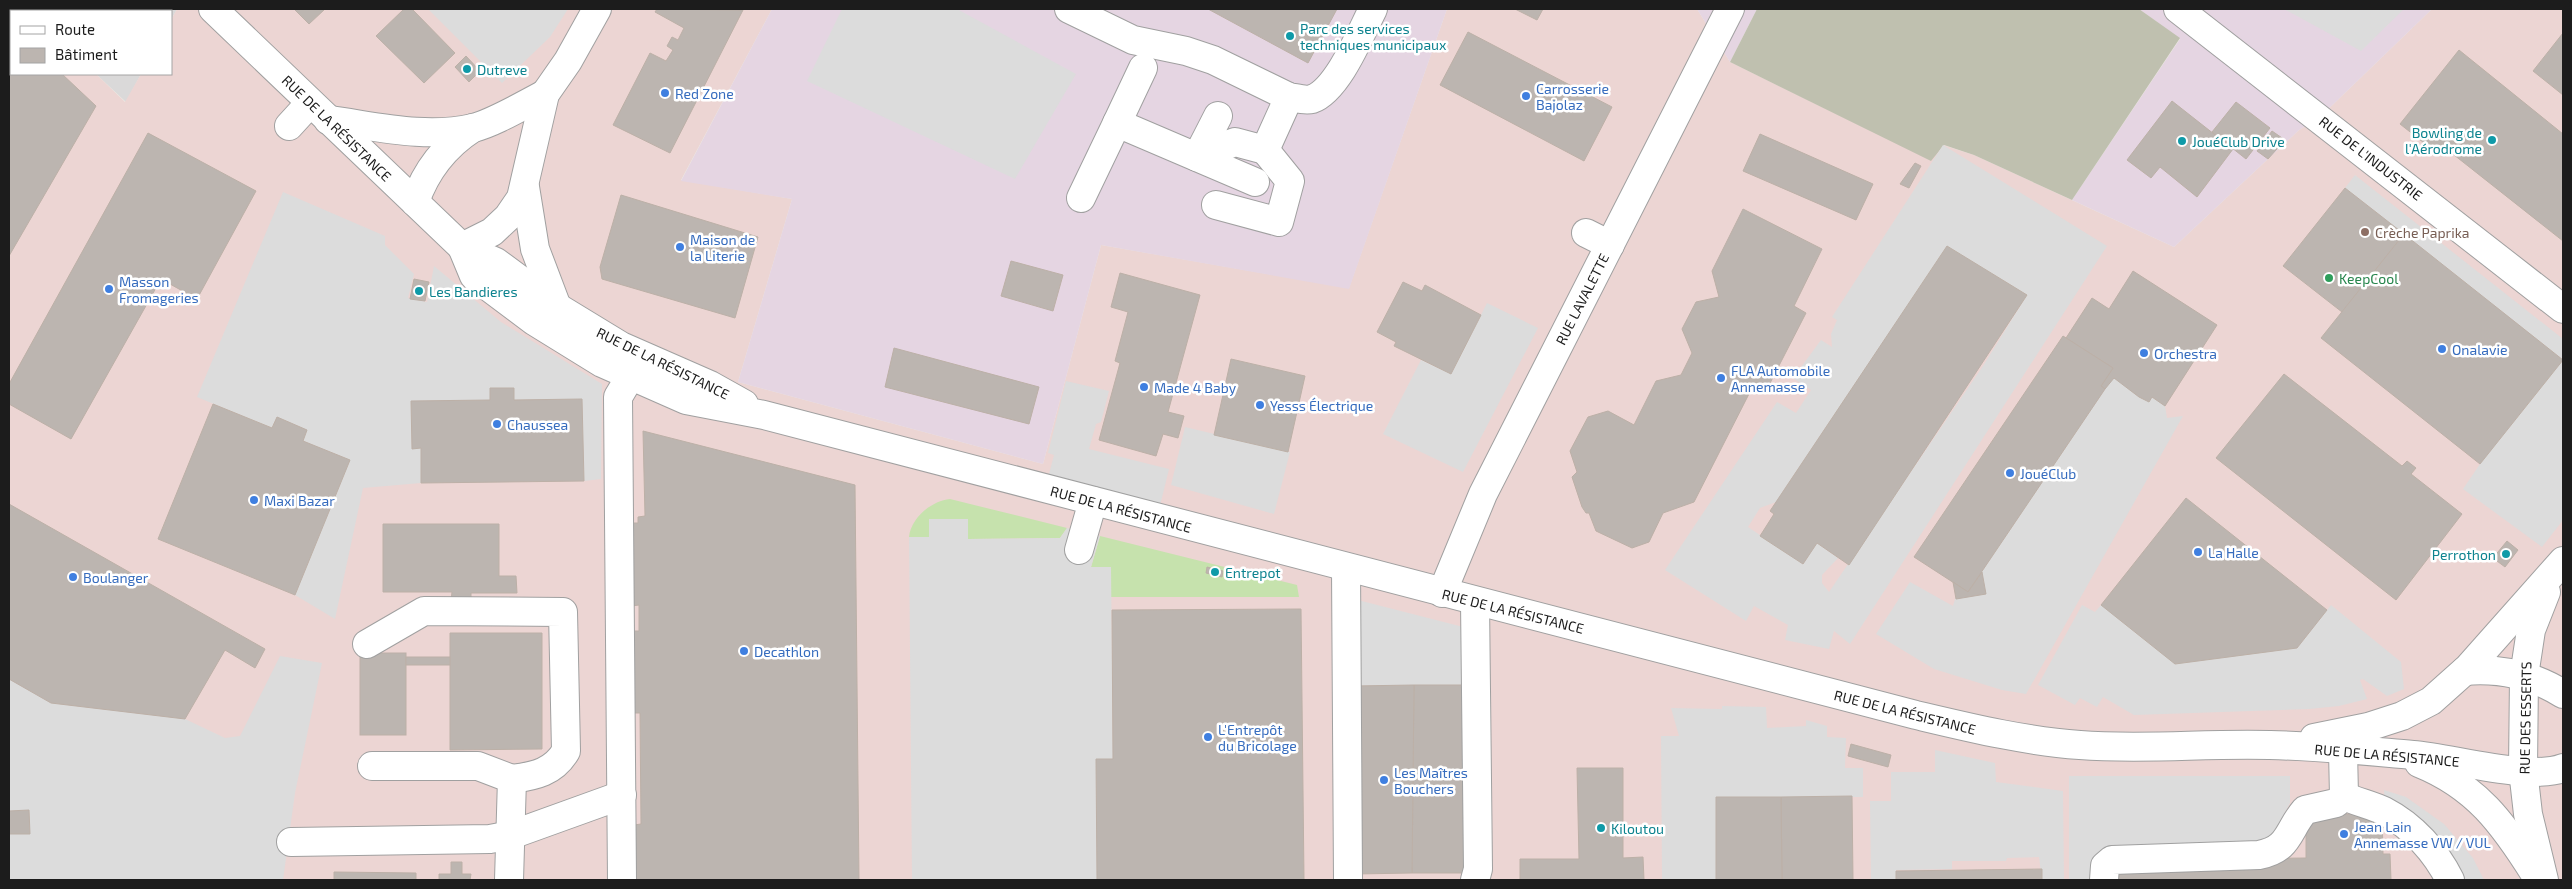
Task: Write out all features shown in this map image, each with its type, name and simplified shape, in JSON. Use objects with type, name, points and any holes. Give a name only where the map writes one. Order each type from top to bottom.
[{"type":"street","name":"RUE DE LA RÉSISTANCE","points":[[213,9],[462,247],[496,262],[557,308],[621,346],[710,385],[764,415]]},
{"type":"street","points":[[462,247],[482,238],[501,225],[515,208],[525,187],[546,94],[568,61],[597,9]]},
{"type":"street","points":[[1070,9],[1133,40],[1186,51],[1213,60],[1289,97],[1312,99],[1331,82],[1349,57],[1373,9]]},
{"type":"street","name":"RUE LAVALETTE","points":[[1442,593],[1483,494],[1730,9]]},
{"type":"street","name":"RUE DE L'INDUSTRIE","points":[[2178,9],[2563,309]]},
{"type":"street","points":[[1081,198],[1143,68]]},
{"type":"street","points":[[415,202],[426,177],[442,154],[474,128],[546,94]]},
{"type":"street","points":[[1265,150],[1289,97]]},
{"type":"street","points":[[289,126],[319,112],[411,131],[450,132],[474,128]]},
{"type":"street","points":[[1197,157],[1218,116]]},
{"type":"street","points":[[1117,123],[1255,182]]},
{"type":"street","points":[[1197,157],[1235,142],[1265,150],[1290,181],[1279,222],[1216,205]]},
{"type":"street","points":[[525,187],[535,249],[557,308]]},
{"type":"street","points":[[1586,233],[1610,245]]},
{"type":"street","name":"RUE DE LA RÉSISTANCE","points":[[462,247],[474,276],[555,335],[630,377],[686,400],[764,415],[1908,713],[2017,738],[2105,746],[2270,745],[2397,754],[2546,772],[2563,768]]},
{"type":"street","points":[[622,880],[618,397],[630,377]]},
{"type":"street","points":[[1079,550],[1093,501]]},
{"type":"street","name":"RUE DE LA RÉSISTANCE","points":[[2270,745],[2348,732],[2402,716],[2435,698],[2466,671],[2563,562]]},
{"type":"street","name":"RUE DES ESSERTS","points":[[2544,880],[2528,814],[2523,770],[2524,676],[2536,613],[2563,562]]},
{"type":"street","points":[[1346,568],[1348,880]]},
{"type":"street","points":[[1475,601],[1478,869],[1475,880]]},
{"type":"street","points":[[368,644],[424,611],[564,612],[566,751],[561,760],[550,769],[536,776],[512,779],[478,766],[372,766]]},
{"type":"street","points":[[2466,671],[2499,670],[2524,676],[2563,694]]},
{"type":"street","points":[[2344,750],[2344,796]]},
{"type":"street","points":[[2397,754],[2447,776],[2486,806],[2508,833],[2539,880]]},
{"type":"street","points":[[509,880],[512,779]]},
{"type":"street","points":[[291,842],[490,839],[511,835],[622,795]]},
{"type":"street","points":[[2104,880],[2105,866],[2112,860],[2259,855],[2274,852],[2283,845],[2305,810],[2336,802],[2344,796]]},
{"type":"street","points":[[2344,796],[2384,811],[2406,826],[2422,840],[2450,880]]},
{"type":"shaded area","points":[[9,9],[32,10],[10,10],[10,75],[97,75],[125,102],[140,75],[172,75],[172,18],[177,9],[772,9],[681,180],[792,199],[738,382],[1043,464],[1101,245],[1349,288],[1447,9],[1697,9],[1730,62],[1931,160],[1943,145],[1974,155],[2174,247],[2299,130],[2319,118],[2432,9],[2563,9],[2563,880],[9,880]]},
{"type":"shaded area","points":[[30,9],[177,9],[172,18],[172,10]]},
{"type":"shaded area","points":[[428,9],[568,9],[550,37],[502,83]]},
{"type":"shaded area","points":[[772,9],[1447,9],[1349,289],[1101,245],[1043,464],[738,382],[792,199],[681,181]]},
{"type":"shaded area","points":[[842,9],[957,9],[1076,74],[1015,179],[807,81]]},
{"type":"shaded area","points":[[1697,9],[1757,9],[1730,62]]},
{"type":"shaded area","points":[[1757,9],[2139,9],[2180,38],[2072,200],[1974,155],[1944,145],[1931,161],[1730,62]]},
{"type":"shaded area","points":[[2139,9],[2432,9],[2319,118],[2299,130],[2174,247],[2072,200],[2180,39]]},
{"type":"shaded area","points":[[2284,9],[2404,9],[2361,51]]},
{"type":"shaded area","points":[[97,75],[140,75],[126,102]]},
{"type":"shaded area","points":[[1943,145],[2107,246],[1850,644],[1834,631],[1829,649],[1785,640],[1788,625],[1754,606],[1746,621],[1665,570],[1777,402],[1796,413],[1811,390],[1793,378],[1821,340],[1832,347],[1831,334],[1837,320],[1832,317]],"holes":[[[1947,247],[2027,295],[1983,366],[1829,592],[1822,583],[1822,575],[1838,558],[1817,543],[1803,564],[1748,527],[1760,508],[1776,502]]]},
{"type":"shaded area","points":[[2355,175],[2563,339],[2563,360],[2345,188]]},
{"type":"shaded area","points":[[283,192],[385,236],[385,245],[414,274],[408,298],[427,302],[434,266],[501,322],[602,384],[601,479],[584,481],[582,399],[514,400],[513,388],[490,388],[490,400],[411,401],[412,448],[421,448],[421,483],[363,488],[335,619],[295,595],[350,460],[303,441],[307,430],[277,417],[272,428],[197,397]]},
{"type":"shaded area","points":[[1487,303],[1538,328],[1463,472],[1383,434],[1421,360],[1451,374]]},
{"type":"shaded area","points":[[2563,360],[2563,520],[2542,547],[2463,489],[2480,464]]},
{"type":"shaded area","points":[[2113,368],[2165,406],[2167,418],[2183,416],[2026,694],[2002,690],[1934,669],[1876,634],[1910,582],[1953,606],[1959,586],[1968,592],[2105,389],[2101,386]]},
{"type":"shaded area","points":[[1066,381],[1109,391],[1101,422],[1096,424],[1089,449],[1169,469],[1157,518],[1045,489],[1054,455],[1048,453]]},
{"type":"shaded area","points":[[1185,427],[1290,452],[1274,514],[1171,485]]},
{"type":"shaded area","points":[[929,519],[968,519],[968,539],[1060,538],[1067,528],[1100,536],[1091,567],[1111,567],[1113,759],[1096,760],[1097,880],[912,880],[909,537],[929,537]]},
{"type":"shaded area","points":[[1346,597],[1475,630],[1476,685],[1346,686]]},
{"type":"shaded area","points":[[2082,605],[2095,612],[2101,605],[2297,648],[2331,605],[2401,662],[2404,689],[2387,696],[2363,679],[2360,680],[2367,699],[2339,706],[2309,709],[2134,715],[2103,697],[2097,707],[2080,698],[2075,705],[2038,685]]},
{"type":"shaded area","points":[[280,656],[322,663],[295,793],[283,880],[9,880],[9,834],[30,834],[29,810],[9,811],[9,679],[51,703],[185,719],[225,738],[240,736]]},
{"type":"shaded area","points":[[1722,706],[1766,707],[1767,728],[1806,726],[1806,720],[1827,726],[1827,737],[1846,738],[1845,768],[1863,768],[1863,797],[1716,797],[1716,880],[1662,880],[1661,736],[1679,736],[1671,708],[1722,709]]},
{"type":"shaded area","points":[[1935,750],[1995,763],[1996,782],[2063,791],[2064,880],[2042,880],[2039,857],[2007,858],[2006,861],[1952,861],[1952,869],[1896,870],[1896,880],[1871,880],[1870,801],[1891,801],[1891,772],[1935,772]]},
{"type":"shaded area","points":[[2069,776],[2290,776],[2290,803],[2272,837],[2252,850],[2097,853],[2098,880],[2069,880]]},
{"type":"shaded area","points":[[2384,790],[2406,797],[2444,824],[2473,858],[2484,880],[2462,880],[2385,807]]},
{"type":"green space","points":[[950,499],[1067,528],[1060,538],[968,539],[929,519],[929,537],[909,537],[914,523],[923,512],[936,503]]},
{"type":"green space","points":[[1100,536],[1297,585],[1299,597],[1111,597],[1111,567],[1091,567]]},
{"type":"building","points":[[84,9],[140,10],[86,10]]},
{"type":"building","points":[[294,9],[325,9],[309,24]]},
{"type":"building","points":[[404,9],[412,9],[455,53],[424,83],[376,36]]},
{"type":"building","name":"Red Zone","points":[[657,9],[743,10],[670,153],[613,125],[650,53],[666,61],[673,50],[667,46],[672,37],[678,40],[684,28],[655,12]]},
{"type":"building","name":"Parc des services techniques municipaux","points":[[1208,9],[1337,9],[1308,63]]},
{"type":"building","points":[[1515,9],[1543,9],[1537,20]]},
{"type":"building","name":"Carrosserie Bajolaz","points":[[1468,32],[1612,107],[1584,161],[1440,85]]},
{"type":"building","points":[[2563,33],[2563,95],[2533,71]]},
{"type":"building","name":"Bowling de l'Aérodrome","points":[[2459,50],[2563,134],[2563,241],[2444,147],[2438,154],[2400,124]]},
{"type":"building","name":"Dutreve","points":[[466,56],[480,71],[469,82],[455,67]]},
{"type":"building","points":[[10,61],[10,75],[63,75],[96,106],[9,256]]},
{"type":"building","name":"JouéClub Drive","points":[[2172,101],[2233,149],[2197,197],[2160,167],[2151,178],[2127,160]]},
{"type":"building","points":[[2236,102],[2270,128],[2246,159],[2212,132]]},
{"type":"building","points":[[2272,131],[2285,140],[2268,159],[2257,151]]},
{"type":"building","name":"Masson Fromageries","points":[[148,133],[256,191],[197,299],[161,279],[71,439],[9,404],[9,384]]},
{"type":"building","points":[[1760,134],[1873,184],[1856,220],[1743,171]]},
{"type":"building","points":[[1915,163],[1921,166],[1909,188],[1900,184]]},
{"type":"building","points":[[2345,188],[2404,234],[2342,312],[2283,266]]},
{"type":"building","name":"Maison de la Literie","points":[[621,195],[758,237],[735,318],[602,279],[600,267]]},
{"type":"building","name":"FLA Automobile Annemasse","points":[[1743,209],[1822,249],[1794,306],[1806,313],[1766,391],[1753,386],[1694,502],[1663,513],[1649,542],[1632,548],[1596,531],[1589,513],[1586,513],[1582,507],[1572,477],[1577,472],[1570,451],[1588,417],[1608,411],[1634,425],[1656,381],[1681,375],[1692,353],[1682,329],[1696,302],[1719,297],[1712,271]]},
{"type":"building","name":"Onalavie","points":[[2404,234],[2563,360],[2480,464],[2321,338]]},
{"type":"building","points":[[1947,246],[2027,295],[1849,565],[1817,543],[1803,564],[1760,536],[1774,514],[1770,511]]},
{"type":"building","points":[[1011,261],[1063,275],[1053,311],[1001,296]]},
{"type":"building","name":"Orchestra","points":[[2133,271],[2217,325],[2165,406],[2152,397],[2149,402],[2139,397],[2114,378],[2105,389],[2101,386],[2113,368],[2066,338],[2092,298],[2109,309]]},
{"type":"building","name":"Made 4 Baby","points":[[1120,273],[1200,295],[1168,412],[1184,416],[1178,438],[1163,434],[1156,456],[1099,440],[1120,363],[1115,361],[1128,312],[1111,307]]},
{"type":"building","name":"Les Bandieres","points":[[414,279],[429,282],[425,301],[410,299]]},
{"type":"building","points":[[1403,282],[1422,291],[1425,285],[1481,315],[1451,374],[1394,346],[1396,342],[1377,332]]},
{"type":"building","name":"JouéClub","points":[[2063,336],[2113,368],[2101,386],[2105,389],[1968,592],[1914,557]]},
{"type":"building","points":[[894,348],[1039,387],[1029,424],[885,387]]},
{"type":"building","name":"Yesss Électrique","points":[[1231,359],[1305,376],[1288,452],[1214,435]]},
{"type":"building","points":[[2284,374],[2402,466],[2407,461],[2416,468],[2411,474],[2462,514],[2396,600],[2216,458]]},
{"type":"building","name":"Chaussea","points":[[490,388],[514,388],[514,400],[582,399],[584,481],[421,483],[421,448],[412,449],[411,401],[490,400]]},
{"type":"building","name":"Maxi Bazar","points":[[213,404],[272,428],[277,417],[307,430],[303,441],[350,460],[295,595],[158,539]]},
{"type":"building","name":"Decathlon","points":[[643,431],[855,485],[859,880],[635,880],[634,825],[641,824],[640,713],[632,713],[631,631],[639,631],[639,605],[631,606],[630,523],[638,523],[638,517],[645,516]]},
{"type":"building","name":"La Halle","points":[[2186,498],[2327,610],[2297,648],[2175,664],[2101,605]]},
{"type":"building","name":"Boulanger","points":[[9,504],[265,649],[255,668],[225,650],[185,719],[51,703],[9,679]]},
{"type":"building","points":[[383,524],[499,524],[499,576],[516,576],[517,593],[471,593],[471,601],[451,601],[452,592],[383,592]]},
{"type":"building","name":"Perrothon","points":[[2507,541],[2518,550],[2505,567],[2493,558]]},
{"type":"building","name":"Entrepot","points":[[1207,567],[1223,571],[1222,577],[1206,573]]},
{"type":"building","points":[[1982,572],[1986,594],[1956,599],[1953,582],[1968,592]]},
{"type":"building","name":"L'Entrepôt du Bricolage","points":[[1301,609],[1304,880],[1097,880],[1096,759],[1113,759],[1112,610]]},
{"type":"building","points":[[450,633],[542,633],[542,749],[450,750]]},
{"type":"building","points":[[360,653],[406,653],[406,735],[360,735]]},
{"type":"building","points":[[406,657],[450,657],[450,665],[406,665]]},
{"type":"building","points":[[1414,685],[1466,685],[1468,873],[1412,873]]},
{"type":"building","name":"Les Maîtres Bouchers","points":[[1414,685],[1412,873],[1356,874],[1354,686]]},
{"type":"building","points":[[1851,744],[1891,755],[1888,767],[1848,756]]},
{"type":"building","name":"Kiloutou","points":[[1577,768],[1623,768],[1623,858],[1643,857],[1644,880],[1520,880],[1520,859],[1579,859]]},
{"type":"building","points":[[1852,796],[1853,880],[1782,880],[1781,797]]},
{"type":"building","points":[[1716,797],[1781,797],[1782,880],[1716,880]]},
{"type":"building","points":[[29,810],[30,834],[9,834],[9,811]]},
{"type":"building","name":"Jean Lain Annemasse VW / VUL","points":[[2306,814],[2382,814],[2383,854],[2390,854],[2391,880],[2111,880],[2111,865],[2207,859],[2306,858]]},
{"type":"building","points":[[451,862],[462,862],[462,874],[471,874],[470,880],[439,880],[439,874],[451,874]]},
{"type":"building","points":[[2042,869],[2042,880],[1896,880],[1896,871]]},
{"type":"building","points":[[334,872],[416,873],[416,880],[334,880]]},
{"type":"place","name":"Parc des services techniques municipaux","points":[[1290,36]]},
{"type":"place","name":"Dutreve","points":[[467,69]]},
{"type":"place","name":"Red Zone","points":[[665,93]]},
{"type":"place","name":"Carrosserie Bajolaz","points":[[1526,96]]},
{"type":"place","name":"Bowling de l'Aérodrome","points":[[2492,140]]},
{"type":"place","name":"JouéClub Drive","points":[[2182,141]]},
{"type":"place","name":"Crèche Paprika","points":[[2365,232]]},
{"type":"place","name":"Maison de la Literie","points":[[680,247]]},
{"type":"place","name":"KeepCool","points":[[2329,278]]},
{"type":"place","name":"Masson Fromageries","points":[[109,289]]},
{"type":"place","name":"Les Bandieres","points":[[419,291]]},
{"type":"place","name":"Onalavie","points":[[2442,349]]},
{"type":"place","name":"Orchestra","points":[[2144,353]]},
{"type":"place","name":"FLA Automobile Annemasse","points":[[1721,378]]},
{"type":"place","name":"Made 4 Baby","points":[[1144,387]]},
{"type":"place","name":"Yesss Électrique","points":[[1260,405]]},
{"type":"place","name":"Chaussea","points":[[497,424]]},
{"type":"place","name":"JouéClub","points":[[2010,473]]},
{"type":"place","name":"Maxi Bazar","points":[[254,500]]},
{"type":"place","name":"La Halle","points":[[2198,552]]},
{"type":"place","name":"Perrothon","points":[[2506,554]]},
{"type":"place","name":"Entrepot","points":[[1215,572]]},
{"type":"place","name":"Boulanger","points":[[73,577]]},
{"type":"place","name":"Decathlon","points":[[744,651]]},
{"type":"place","name":"L'Entrepôt du Bricolage","points":[[1208,737]]},
{"type":"place","name":"Les Maîtres Bouchers","points":[[1384,780]]},
{"type":"place","name":"Kiloutou","points":[[1601,828]]},
{"type":"place","name":"Jean Lain Annemasse VW / VUL","points":[[2344,834]]}]
